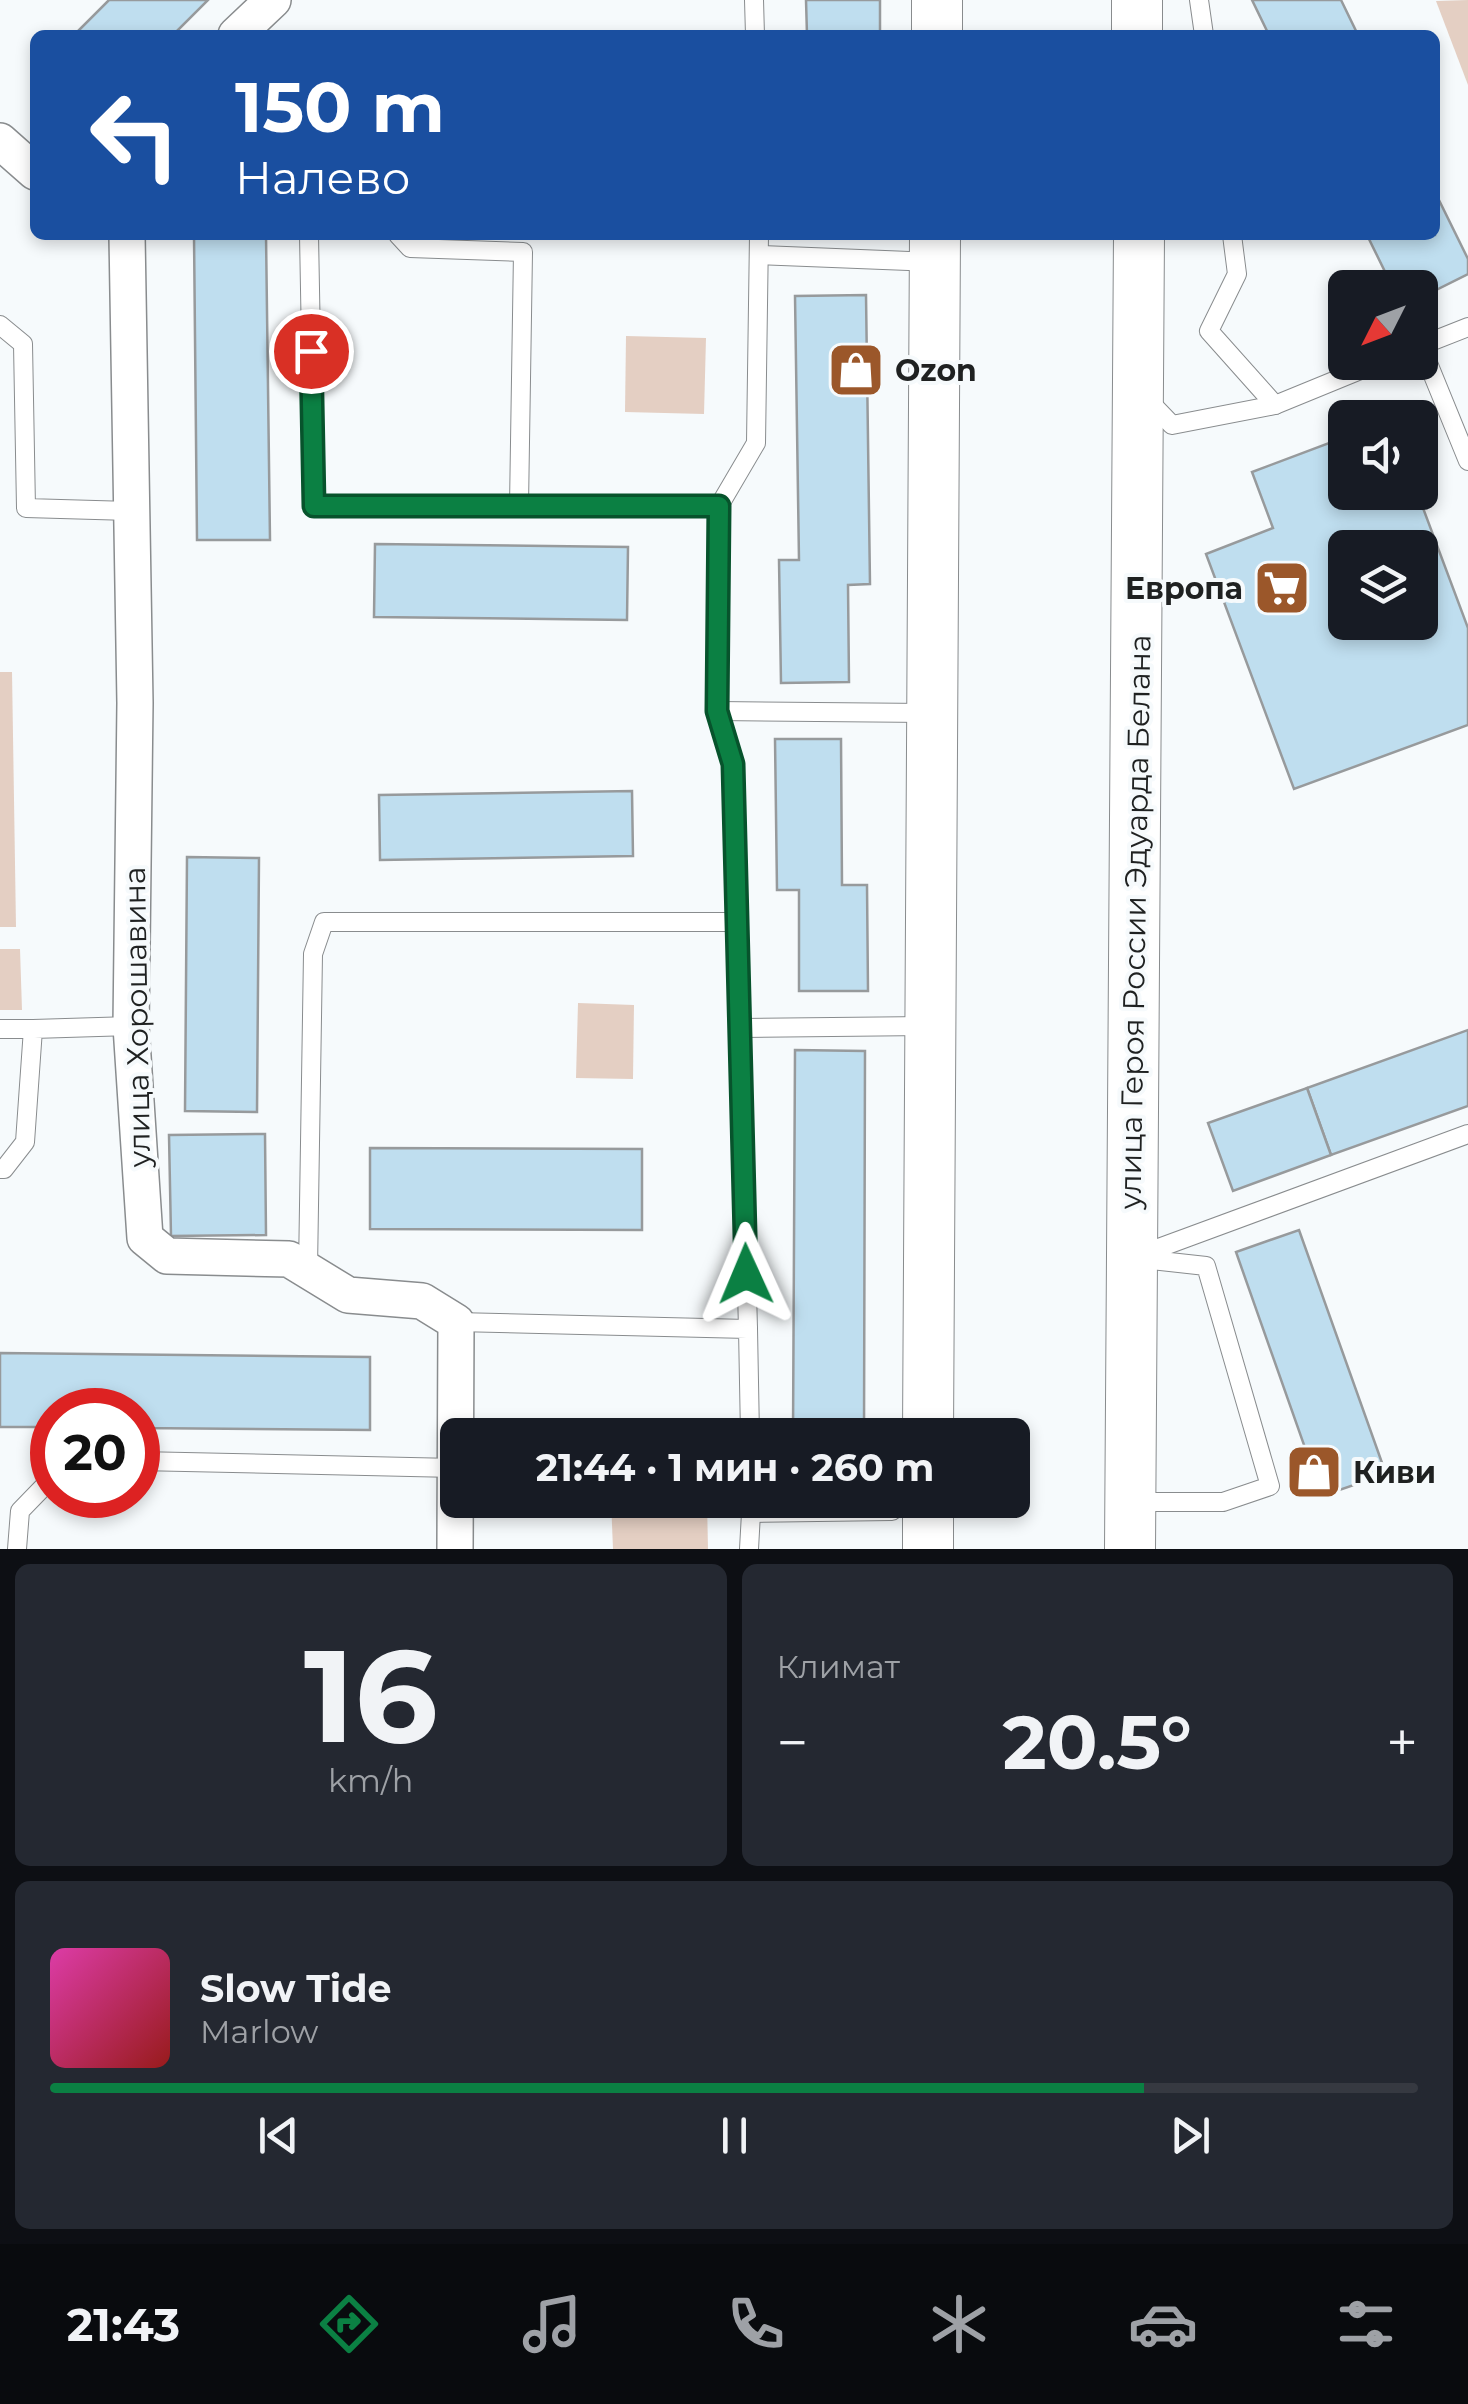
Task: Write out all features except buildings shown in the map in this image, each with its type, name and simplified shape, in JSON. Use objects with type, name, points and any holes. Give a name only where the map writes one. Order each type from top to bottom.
[{"type":"street","points":[[241,30],[273,0]]},
{"type":"street","points":[[937,0],[937,30]]},
{"type":"street","points":[[1137,0],[1137,30]]},
{"type":"street","points":[[0,141],[30,168]]},
{"type":"street","name":"улица Хорошавина","points":[[127,240],[135,703],[131,1026],[146,1238],[167,1256],[289,1259],[348,1295],[422,1300],[456,1322]]},
{"type":"street","name":"улица Героя России Эдуарда Белана","points":[[1131,1525],[1138,240]]},
{"type":"street","points":[[928,1418],[935,248]]},
{"type":"street","points":[[455,1418],[456,1322]]},
{"type":"street","points":[[454,1518],[454,1549]]},
{"type":"street","points":[[915,1518],[928,1549]]},
{"type":"lane","points":[[754,0],[755,30]]},
{"type":"lane","points":[[1200,0],[1203,30]]},
{"type":"lane","points":[[308,240],[314,506],[719,506]]},
{"type":"lane","points":[[403,240],[410,248],[522,252],[519,506]]},
{"type":"lane","points":[[750,1418],[733,764],[717,711],[719,506],[756,443],[759,240]]},
{"type":"lane","points":[[1233,240],[1238,274],[1209,331],[1275,405]]},
{"type":"lane","points":[[759,256],[935,248]]},
{"type":"lane","points":[[0,325],[23,344],[26,508],[130,511]]},
{"type":"lane","points":[[1438,339],[1468,327]]},
{"type":"lane","points":[[1140,392],[1172,425],[1275,405],[1336,380]]},
{"type":"lane","points":[[1434,380],[1468,461]]},
{"type":"lane","points":[[717,711],[933,714]]},
{"type":"lane","points":[[308,1269],[313,954],[324,922],[739,922]]},
{"type":"lane","points":[[0,1030],[131,1026]]},
{"type":"lane","points":[[742,1028],[932,1026]]},
{"type":"lane","points":[[0,1169],[24,1142],[33,1029]]},
{"type":"lane","points":[[1132,1258],[1468,1134]]},
{"type":"lane","points":[[1131,1525],[1270,1486],[1206,1266],[1132,1258]]},
{"type":"lane","points":[[456,1322],[748,1330]]},
{"type":"lane","points":[[160,1461],[440,1468]]},
{"type":"lane","points":[[17,1549],[20,1512],[30,1501]]},
{"type":"lane","points":[[749,1549],[750,1518]]},
{"type":"shaded area","points":[[1468,0],[1468,85],[1436,1]]},
{"type":"shaded area","points":[[626,336],[706,338],[704,414],[625,412]]},
{"type":"shaded area","points":[[0,672],[12,672],[16,927],[0,927]]},
{"type":"shaded area","points":[[0,949],[20,949],[22,1010],[0,1010]]},
{"type":"shaded area","points":[[578,1003],[634,1005],[633,1079],[576,1078]]},
{"type":"shaded area","points":[[612,1518],[707,1518],[708,1549],[613,1549]]},
{"type":"place","name":"Ozon","points":[[856,370]]},
{"type":"place","name":"Европа","points":[[1282,588]]},
{"type":"place","name":"Киви","points":[[1314,1472]]},
{"type":"route","points":[[311,351],[314,506],[719,506],[717,711],[733,764],[746,1274]]}]
